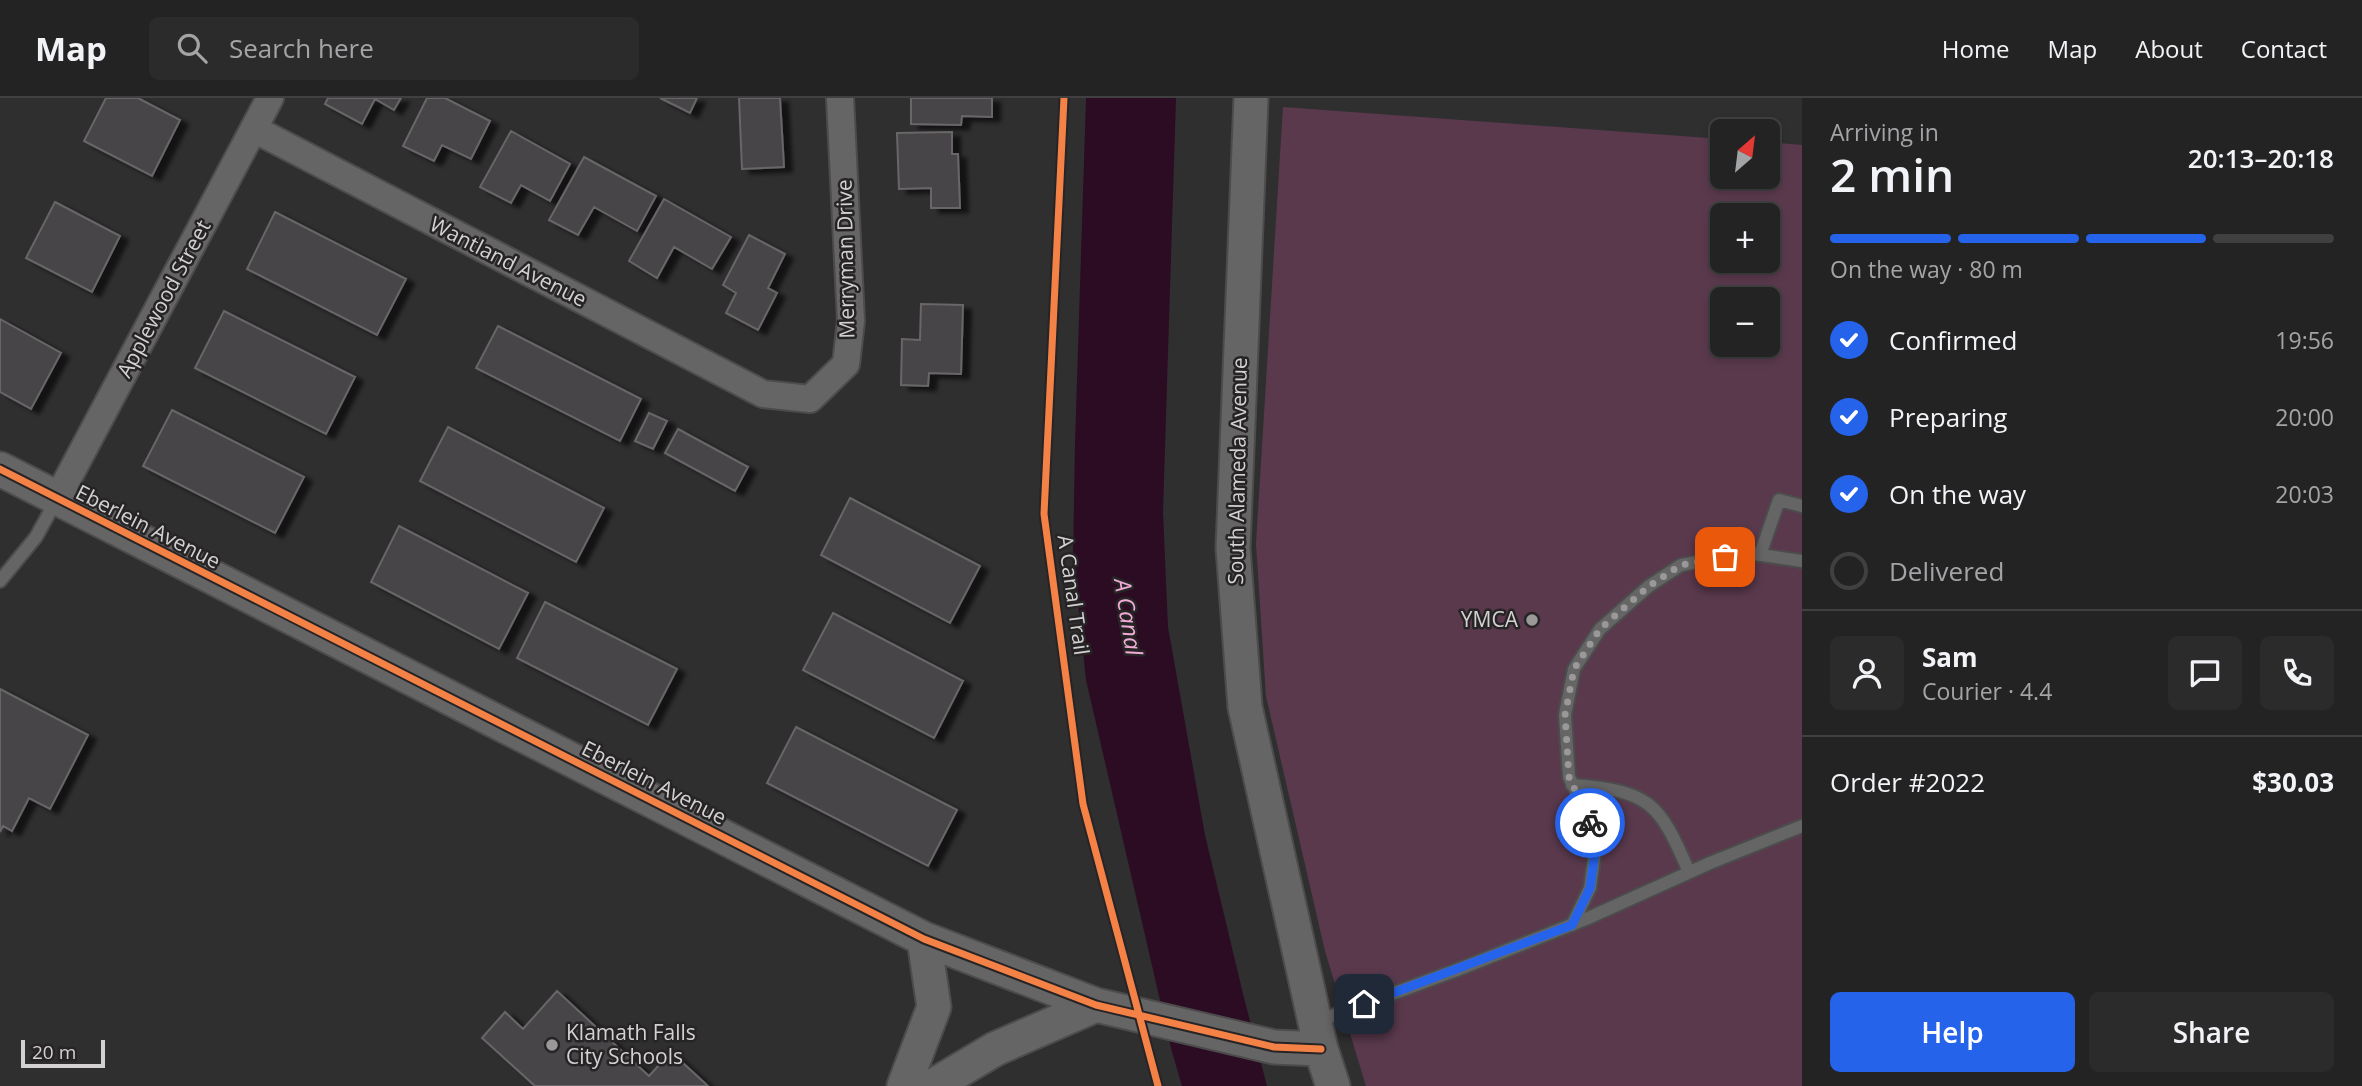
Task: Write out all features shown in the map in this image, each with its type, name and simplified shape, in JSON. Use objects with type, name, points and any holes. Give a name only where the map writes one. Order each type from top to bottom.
[{"type":"street","name":"Applewood Street","points":[[57,499],[270,98]]},
{"type":"street","name":"Merryman Drive","points":[[763,394],[810,399],[846,364],[851,321],[840,98]]},
{"type":"street","name":"South Alameda Avenue","points":[[1251,98],[1234,561],[1245,707],[1318,1036],[1333,1086]]},
{"type":"street","name":"Wantland Avenue","points":[[254,129],[763,394]]},
{"type":"street","name":"Eberlein Avenue","points":[[0,469],[924,939],[1096,1005],[1140,1016],[1275,1047],[1318,1036]]},
{"type":"street","points":[[904,1086],[934,1007],[924,939]]},
{"type":"street","points":[[933,1086],[995,1049],[1096,1005]]},
{"type":"lane","points":[[0,581],[36,537],[57,499]]},
{"type":"lane","points":[[1760,555],[1779,500],[1802,506]]},
{"type":"lane","points":[[1572,925],[1590,888],[1595,852],[1589,818],[1569,777],[1565,715],[1574,669],[1600,629],[1649,586],[1681,565],[1747,554],[1802,561]]},
{"type":"lane","points":[[1572,785],[1610,788],[1634,795],[1654,808],[1674,835],[1689,872]]},
{"type":"lane","points":[[1318,1036],[1462,968],[1572,925],[1689,872],[1802,826]]},
{"type":"shaded area","name":"YMCA","points":[[1283,107],[1710,138],[1710,189],[1780,189],[1780,143],[1802,145],[1802,1086],[1366,1086],[1325,951],[1266,696],[1256,544]]},
{"type":"water","name":"A Canal","points":[[1086,98],[1176,98],[1163,512],[1168,627],[1205,835],[1267,1086],[1182,1086],[1086,680],[1073,555]]},
{"type":"building","points":[[106,98],[138,98],[180,120],[152,176],[84,141]]},
{"type":"building","points":[[328,98],[401,98],[394,110],[375,99],[362,124],[325,104]]},
{"type":"building","points":[[427,98],[445,98],[490,121],[471,159],[442,145],[434,161],[403,146]]},
{"type":"building","points":[[660,98],[697,98],[690,113]]},
{"type":"building","points":[[739,98],[780,98],[784,167],[742,169]]},
{"type":"building","points":[[911,98],[992,98],[992,117],[962,116],[961,125],[911,124]]},
{"type":"building","points":[[511,131],[570,164],[550,201],[521,185],[511,203],[480,187]]},
{"type":"building","points":[[952,132],[952,154],[958,154],[960,208],[931,208],[931,188],[899,189],[897,133]]},
{"type":"building","points":[[584,157],[656,196],[637,231],[594,207],[578,235],[549,220]]},
{"type":"building","points":[[664,199],[731,237],[712,269],[674,247],[657,278],[629,261]]},
{"type":"building","points":[[55,202],[120,236],[92,292],[26,258]]},
{"type":"building","points":[[275,212],[406,279],[377,335],[247,269]]},
{"type":"building","points":[[749,235],[785,254],[768,288],[777,293],[758,330],[726,313],[736,293],[723,285]]},
{"type":"building","points":[[921,304],[963,305],[961,374],[929,373],[928,386],[901,385],[902,339],[920,340]]},
{"type":"building","points":[[224,311],[355,377],[326,434],[195,368]]},
{"type":"building","points":[[0,319],[61,353],[31,409],[0,392]]},
{"type":"building","points":[[498,326],[641,399],[620,441],[476,368]]},
{"type":"building","points":[[172,410],[304,477],[275,533],[143,466]]},
{"type":"building","points":[[649,413],[667,421],[653,449],[635,441]]},
{"type":"building","points":[[448,427],[604,508],[576,562],[420,481]]},
{"type":"building","points":[[678,429],[748,467],[735,491],[665,453]]},
{"type":"building","points":[[850,498],[980,566],[950,623],[821,555]]},
{"type":"building","points":[[399,526],[528,593],[499,649],[371,582]]},
{"type":"building","points":[[545,602],[677,669],[648,725],[517,658]]},
{"type":"building","points":[[833,613],[963,681],[934,738],[803,670]]},
{"type":"building","points":[[0,689],[88,735],[50,809],[29,798],[12,831],[3,826],[0,832]]},
{"type":"building","points":[[796,727],[957,810],[928,866],[767,783]]},
{"type":"building","name":"Klamath Falls City Schools","points":[[557,991],[649,1076],[671,1052],[708,1086],[535,1086],[482,1038],[505,1012],[523,1029]]},
{"type":"cycle path","name":"A Canal Trail","points":[[1064,98],[1044,514],[1083,804],[1158,1086]]},
{"type":"cycle path","points":[[0,469],[924,939],[1096,1005],[1274,1047],[1321,1049]]},
{"type":"way so far","points":[[1590,823],[1569,777],[1565,715],[1574,669],[1600,629],[1649,586],[1681,565],[1725,557]]},
{"type":"place","name":"YMCA","points":[[1532,620]]},
{"type":"place","name":"Klamath Falls City Schools","points":[[552,1045]]},
{"type":"route","points":[[1364,1004],[1572,925],[1590,888],[1595,852],[1590,823]]}]
